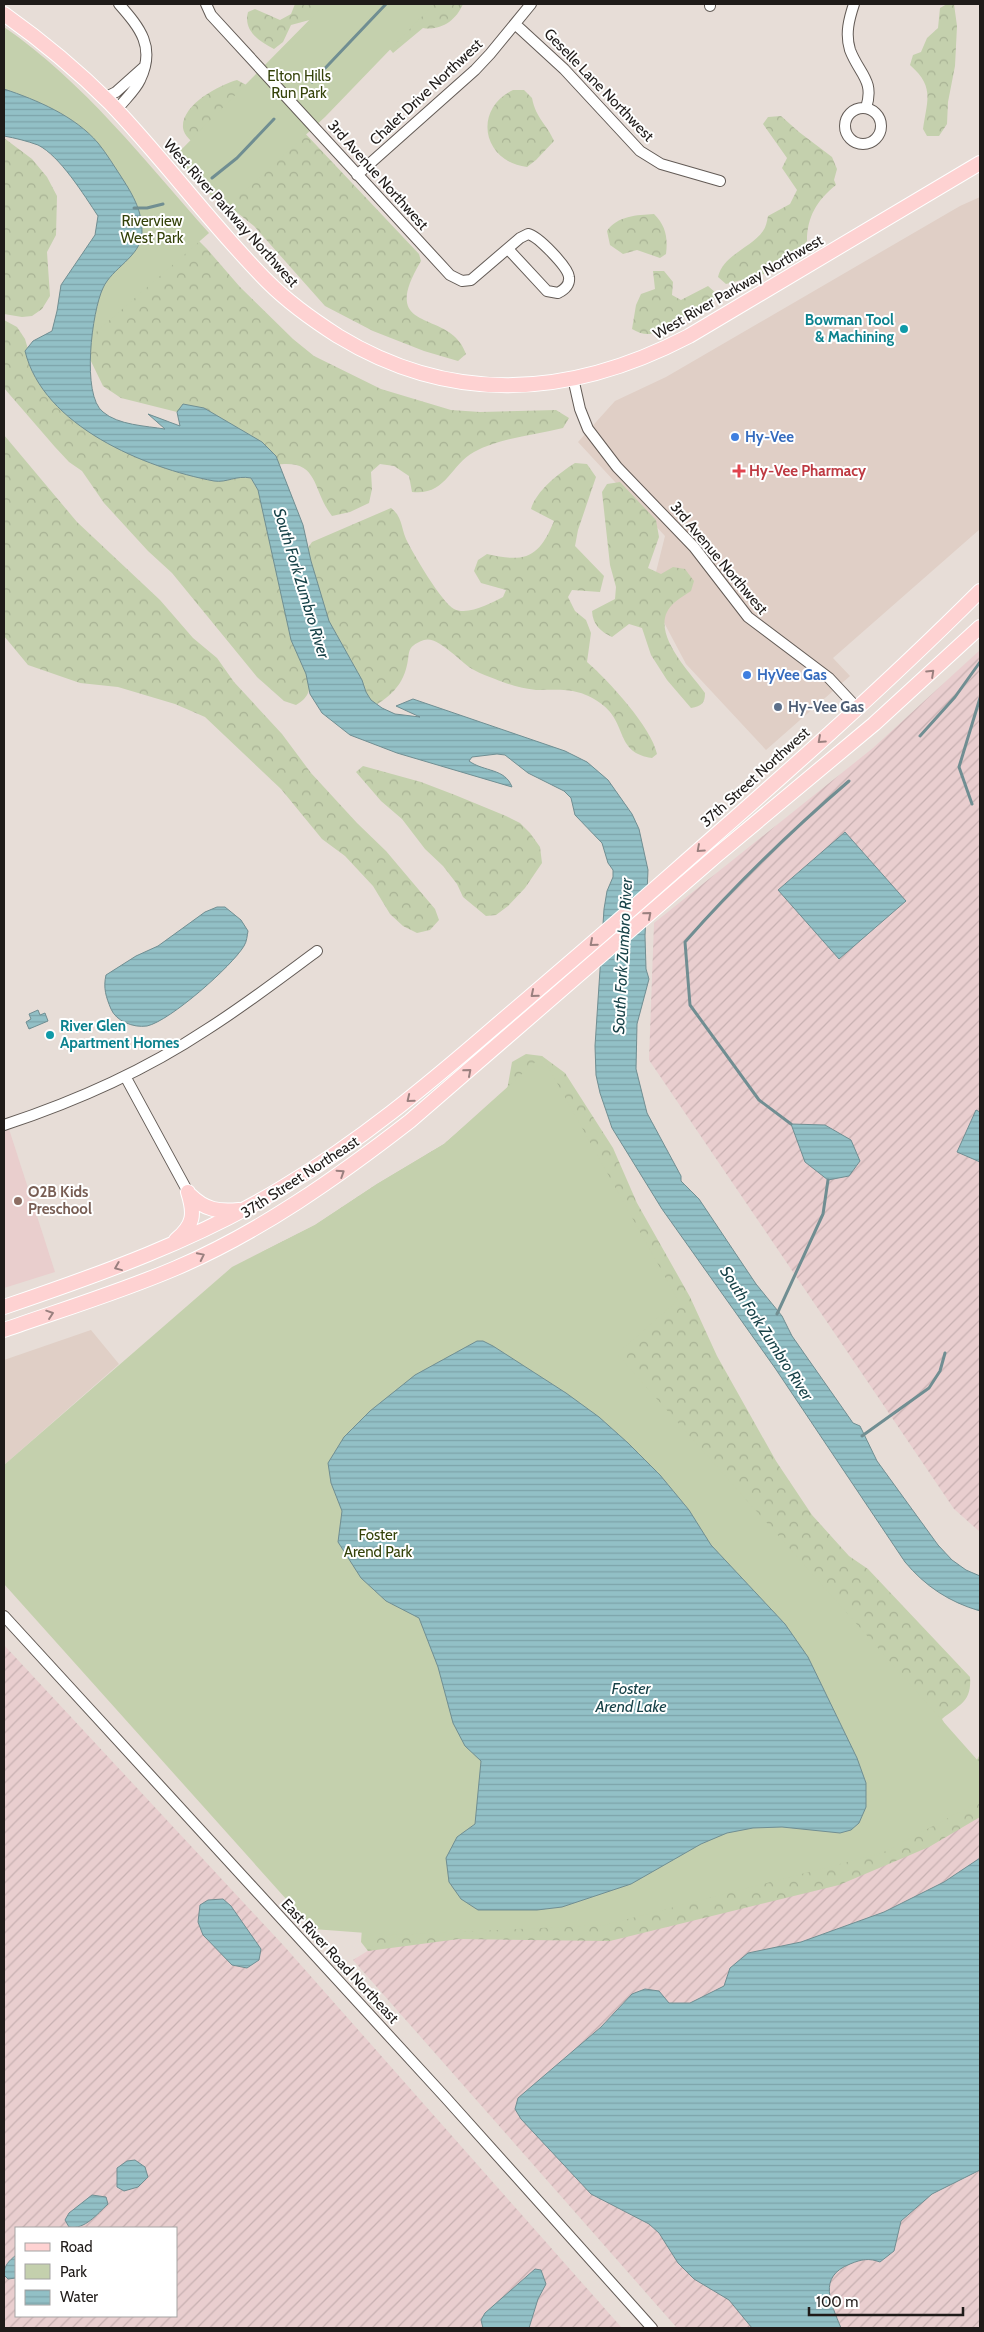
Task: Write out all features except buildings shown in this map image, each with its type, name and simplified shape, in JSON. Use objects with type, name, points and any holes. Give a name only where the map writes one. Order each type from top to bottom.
[{"type":"main road","name":"West River Parkway Northwest","points":[[4,14],[53,50],[104,98],[269,282],[302,312],[352,344],[395,365],[436,379],[459,383],[514,385],[573,378],[644,358],[676,343],[980,163]]},
{"type":"main road","name":"37th Street Northwest","points":[[571,963],[858,708],[978,598]]},
{"type":"main road","name":"37th Street Northeast","points":[[4,1330],[177,1268],[274,1216],[358,1161],[410,1121],[686,882],[874,724],[980,627]]},
{"type":"main road","name":"37th Street Northeast","points":[[4,1307],[141,1258],[203,1231],[284,1187],[384,1120],[571,963]]},
{"type":"main road","points":[[188,1192],[203,1206],[211,1210],[242,1210]]},
{"type":"main road","points":[[141,1258],[173,1242],[188,1227],[193,1212],[188,1192]]},
{"type":"street","points":[[116,110],[140,80],[147,58],[144,36],[119,4]]},
{"type":"street","name":"3rd Avenue Northwest","points":[[206,4],[211,15],[356,176],[450,275],[462,281],[471,280],[508,249]]},
{"type":"street","name":"Chalet Drive Northwest","points":[[356,176],[475,70],[531,4]]},
{"type":"street","points":[[854,4],[849,16],[848,39],[850,49],[866,77],[869,87],[870,97],[866,108]]},
{"type":"street","name":"Geselle Lane Northwest","points":[[515,24],[564,69],[640,151],[661,164],[720,181]]},
{"type":"street","points":[[104,98],[116,92],[144,66]]},
{"type":"street","points":[[525,235],[535,236],[565,268],[569,277],[567,285],[558,292],[547,291],[508,249],[525,235]]},
{"type":"street","name":"3rd Avenue Northwest","points":[[573,378],[580,409],[588,429],[617,467],[694,547],[748,617],[829,678],[858,708]]},
{"type":"street","points":[[4,1125],[57,1106],[125,1076],[205,1031],[317,951]]},
{"type":"street","points":[[125,1076],[188,1192]]},
{"type":"street","name":"East River Road Northeast","points":[[4,1616],[446,2097],[652,2328]]},
{"type":"shaded area","points":[[980,197],[980,529],[833,658],[850,676],[766,750],[686,664],[650,596],[665,536],[578,442],[615,401],[666,377],[960,206]]},
{"type":"shaded area","points":[[980,650],[980,1532],[954,1509],[649,1060],[654,923],[873,748]]},
{"type":"shaded area","name":"O2B Kids Preschool","points":[[9,1129],[55,1272],[4,1288],[4,1131]]},
{"type":"shaded area","points":[[91,1330],[119,1364],[4,1465],[4,1360]]},
{"type":"shaded area","points":[[4,1645],[284,1946],[622,2328],[4,2328]]},
{"type":"shaded area","points":[[980,1801],[980,2328],[677,2328],[353,1960],[393,1935]]},
{"type":"green space","points":[[295,4],[332,4],[317,18],[291,25],[283,42],[274,49],[263,43],[250,30],[247,19],[248,12],[255,9],[280,20],[291,14]]},
{"type":"green space","name":"Elton Hills Run Park","points":[[325,4],[434,4],[325,117],[224,210],[175,156]]},
{"type":"green space","points":[[429,4],[463,4],[447,24],[429,29],[423,28],[393,53],[387,46]]},
{"type":"green space","points":[[947,4],[954,4],[957,26],[955,66],[948,102],[947,124],[939,136],[927,136],[923,129],[927,102],[926,87],[918,73],[910,65],[913,55],[921,52],[927,38],[938,28],[940,8]]},
{"type":"green space","name":"Riverview West Park","points":[[4,27],[61,72],[87,97],[209,233],[63,361],[110,207],[4,111]]},
{"type":"green space","points":[[4,46],[207,249],[240,287],[293,339],[314,356],[381,389],[451,410],[480,412],[556,410],[569,418],[563,428],[506,440],[484,447],[459,464],[440,485],[423,492],[412,492],[409,476],[394,466],[380,464],[371,472],[372,489],[369,503],[350,512],[332,516],[325,506],[312,478],[300,466],[290,464],[275,465],[186,409],[177,412],[121,398],[103,386],[87,353],[93,326],[129,241]]},
{"type":"green space","points":[[237,80],[250,87],[197,147],[187,136],[183,128],[188,112],[194,104],[211,91]]},
{"type":"green space","points":[[513,90],[524,90],[532,98],[536,111],[554,141],[527,167],[512,163],[500,156],[492,146],[488,134],[488,122],[492,110],[500,99]]},
{"type":"green space","points":[[781,116],[832,157],[837,169],[834,180],[836,185],[818,203],[811,217],[807,241],[788,262],[772,272],[726,284],[718,277],[725,263],[758,237],[765,228],[768,216],[790,204],[797,190],[782,168],[787,158],[763,124],[768,117]]},
{"type":"green space","points":[[301,129],[419,254],[421,261],[409,285],[407,301],[411,311],[446,330],[458,340],[466,354],[458,361],[424,351],[373,331],[325,306],[254,226],[225,203]]},
{"type":"green space","points":[[4,138],[32,159],[47,177],[57,196],[56,235],[47,252],[50,296],[42,309],[32,316],[22,317],[4,314]]},
{"type":"green space","points":[[654,214],[661,223],[665,233],[667,243],[666,254],[660,258],[637,250],[623,254],[610,245],[607,231],[616,222],[634,216]]},
{"type":"green space","points":[[653,271],[664,271],[673,282],[672,295],[681,300],[708,286],[717,294],[712,305],[707,311],[674,321],[653,333],[640,333],[632,329],[636,305],[641,294],[655,289]]},
{"type":"green space","points":[[4,320],[17,327],[25,339],[30,356],[61,403],[240,470],[251,478],[258,490],[311,674],[307,696],[301,702],[296,705],[284,701],[257,677],[172,573],[148,551],[104,503],[82,471],[69,462],[4,388]]},
{"type":"green space","points":[[4,435],[77,522],[160,600],[193,638],[217,658],[234,682],[282,734],[311,773],[386,851],[435,909],[439,920],[430,930],[417,933],[403,926],[390,914],[373,886],[345,856],[322,839],[281,789],[205,717],[175,704],[118,687],[80,683],[28,665],[4,636]]},
{"type":"green space","points":[[575,463],[587,464],[596,477],[578,530],[575,546],[604,576],[600,592],[572,590],[568,597],[575,611],[586,620],[591,633],[587,662],[617,692],[638,718],[647,731],[657,754],[652,758],[641,755],[633,750],[627,744],[611,713],[587,695],[563,690],[536,690],[505,683],[474,670],[443,646],[430,640],[424,640],[413,645],[409,652],[403,677],[389,696],[361,712],[303,555],[312,542],[391,508],[399,518],[406,539],[421,565],[435,588],[449,605],[460,611],[479,608],[503,597],[506,590],[481,583],[474,571],[478,560],[487,554],[511,558],[529,555],[543,543],[554,521],[531,509],[543,489]]},
{"type":"green space","points":[[620,482],[656,520],[659,537],[648,568],[661,574],[673,567],[685,569],[694,581],[691,591],[675,602],[667,612],[664,624],[673,649],[705,693],[702,704],[698,706],[691,708],[667,680],[651,655],[642,628],[629,624],[612,637],[601,630],[594,620],[592,611],[615,599],[616,587],[610,565],[602,492],[607,484]]},
{"type":"green space","points":[[363,766],[421,782],[520,823],[540,847],[542,863],[525,888],[508,906],[496,915],[486,916],[463,897],[457,884],[443,866],[425,849],[402,819],[381,801],[356,772]]},
{"type":"green space","name":"Foster Arend Park","points":[[526,1054],[542,1056],[565,1073],[613,1148],[637,1203],[690,1297],[717,1356],[776,1461],[812,1515],[849,1556],[868,1569],[970,1677],[967,1698],[942,1719],[971,1771],[980,1754],[980,1817],[929,1847],[839,1885],[610,1941],[459,1939],[368,1951],[361,1942],[362,1928],[262,1252],[315,1225],[377,1184],[444,1144],[507,1090],[512,1062]]},
{"type":"green space","name":"Foster Arend Park","points":[[542,1056],[678,1300],[617,1354],[980,1763],[980,1801],[882,1853],[605,1925],[393,1935],[313,1929],[4,1584],[4,1465],[232,1267],[315,1225],[377,1184],[444,1144]]},
{"type":"water","name":"South Fork Zumbro River","points":[[4,89],[55,110],[89,133],[122,178],[139,211],[142,226],[140,242],[131,256],[107,281],[99,299],[95,315],[90,371],[96,403],[103,412],[116,420],[165,429],[148,414],[180,426],[177,412],[183,404],[204,408],[262,442],[276,456],[303,525],[311,561],[329,621],[371,700],[395,714],[420,717],[396,706],[413,699],[565,751],[587,762],[608,780],[632,814],[639,829],[648,870],[645,936],[646,969],[649,979],[637,1024],[636,1069],[647,1113],[681,1176],[681,1181],[699,1199],[756,1284],[782,1316],[792,1336],[853,1423],[860,1426],[877,1461],[938,1545],[952,1560],[966,1570],[980,1576],[980,1611],[958,1603],[938,1592],[921,1579],[905,1562],[775,1368],[662,1209],[612,1128],[596,1075],[595,1046],[604,909],[607,891],[613,877],[613,870],[608,863],[602,843],[575,815],[571,798],[564,791],[528,773],[505,755],[472,757],[469,761],[504,776],[512,787],[397,753],[350,735],[322,713],[310,694],[306,674],[291,640],[258,490],[251,478],[241,477],[214,481],[158,466],[129,454],[100,439],[75,422],[52,401],[35,378],[25,351],[33,341],[52,331],[61,285],[95,235],[98,216],[71,177],[46,150],[38,145],[4,136]]},
{"type":"water","points":[[845,832],[906,901],[839,959],[778,890]]},
{"type":"water","points":[[217,907],[225,907],[241,920],[248,931],[245,944],[227,966],[185,1004],[157,1022],[147,1026],[136,1026],[126,1023],[117,1017],[113,1013],[106,996],[106,975],[136,956],[158,946],[205,912]]},
{"type":"water","points":[[38,1010],[40,1015],[45,1013],[48,1021],[29,1029],[26,1022],[31,1019],[29,1014]]},
{"type":"water","points":[[976,1110],[980,1112],[980,1162],[957,1152]]},
{"type":"water","points":[[791,1124],[825,1125],[851,1140],[860,1161],[849,1176],[828,1180],[805,1162]]},
{"type":"water","name":"Foster Arend Lake","points":[[477,1341],[483,1341],[493,1346],[566,1393],[599,1417],[628,1443],[660,1475],[689,1510],[711,1545],[785,1624],[808,1657],[857,1758],[866,1783],[866,1807],[859,1823],[851,1830],[840,1833],[782,1827],[753,1828],[727,1833],[701,1844],[631,1884],[562,1907],[537,1910],[478,1910],[461,1899],[449,1882],[446,1858],[457,1837],[475,1824],[481,1761],[465,1746],[453,1723],[438,1667],[419,1618],[386,1601],[361,1578],[338,1542],[342,1511],[331,1483],[328,1463],[344,1437],[370,1411],[415,1375]]},
{"type":"water","points":[[980,1858],[980,2170],[932,2194],[901,2221],[894,2251],[880,2262],[872,2260],[858,2261],[840,2269],[833,2276],[829,2292],[841,2328],[752,2328],[729,2300],[694,2279],[678,2263],[659,2233],[649,2224],[591,2194],[521,2119],[515,2109],[518,2098],[601,2027],[632,1994],[645,1989],[659,1991],[669,2003],[690,2003],[724,1986],[730,1968],[748,1953],[801,1942],[884,1912],[944,1882]]},
{"type":"water","points":[[223,1899],[231,1906],[261,1949],[259,1960],[247,1968],[232,1965],[203,1935],[198,1922],[200,1905],[208,1900]]},
{"type":"water","points":[[135,2160],[145,2167],[148,2177],[138,2187],[124,2191],[117,2187],[117,2168],[127,2161]]},
{"type":"water","points":[[92,2195],[106,2197],[108,2204],[85,2224],[69,2227],[65,2220],[69,2213]]},
{"type":"water","points":[[15,2256],[15,2278],[8,2279],[4,2275],[9,2261]]},
{"type":"water","points":[[535,2269],[541,2270],[546,2284],[538,2299],[529,2328],[483,2328],[481,2320],[485,2313]]},
{"type":"waterway","points":[[312,82],[386,4]]},
{"type":"waterway","points":[[212,178],[237,158],[274,119]]},
{"type":"waterway","points":[[134,208],[147,208],[163,204]]},
{"type":"waterway","points":[[920,736],[955,697],[980,662]]},
{"type":"waterway","points":[[972,804],[959,767],[980,698]]},
{"type":"waterway","points":[[791,1124],[759,1100],[690,1005],[685,942],[764,859],[849,781]]},
{"type":"waterway","points":[[777,1314],[823,1214],[828,1180]]},
{"type":"waterway","points":[[862,1436],[929,1388],[940,1371],[945,1353]]},
{"type":"place","name":"Bowman Tool & Machining","points":[[904,329]]},
{"type":"place","name":"Hy-Vee","points":[[735,437]]},
{"type":"place","name":"Hy-Vee Pharmacy","points":[[739,471]]},
{"type":"place","name":"HyVee Gas","points":[[747,675]]},
{"type":"place","name":"Hy-Vee Gas","points":[[778,707]]},
{"type":"place","name":"River Glen Apartment Homes","points":[[50,1035]]},
{"type":"place","name":"O2B Kids Preschool","points":[[18,1201]]}]
